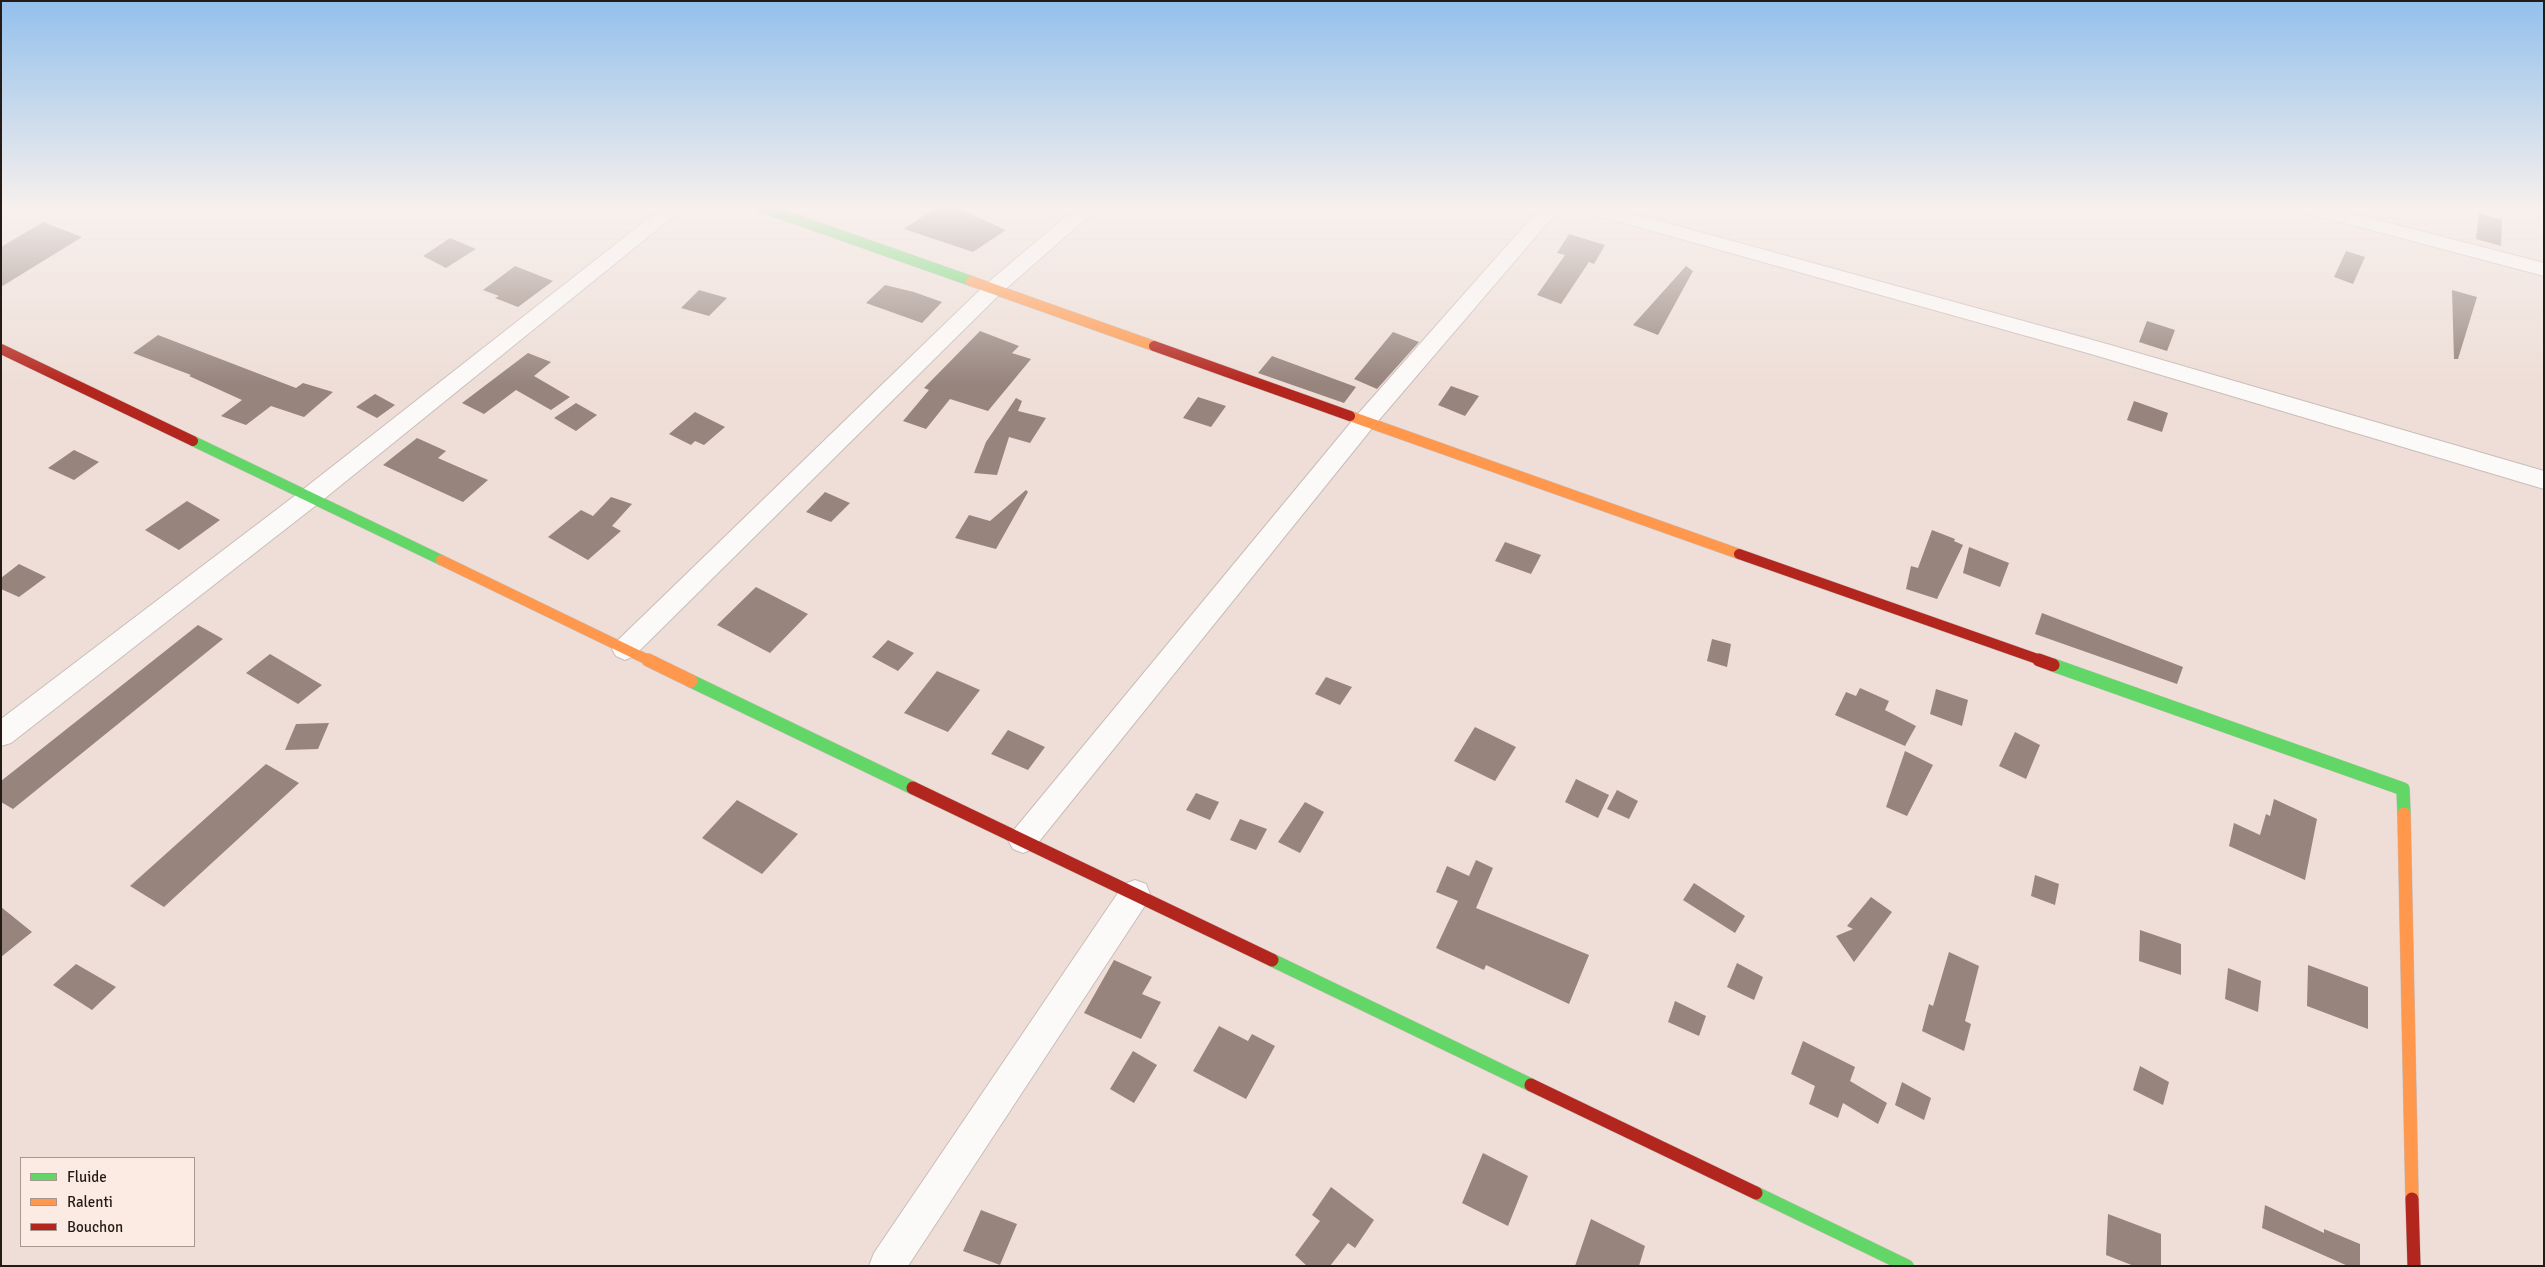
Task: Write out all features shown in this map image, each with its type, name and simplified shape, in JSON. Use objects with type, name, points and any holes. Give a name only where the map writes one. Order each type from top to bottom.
[{"type":"street","points":[[1,735],[310,497],[600,266]]},
{"type":"street","points":[[929,266],[2402,789],[2414,1266]]},
{"type":"street","points":[[625,649],[993,289],[1020,266]]},
{"type":"street","points":[[1023,840],[1365,421],[1499,266]]},
{"type":"street","points":[[1803,266],[2099,349],[2544,480]]},
{"type":"street","points":[[2530,266],[2544,270]]},
{"type":"street","points":[[1,349],[1907,1266]]},
{"type":"street","points":[[887,1266],[1135,894]]},
{"type":"building","points":[[1,266],[35,266],[1,287]]},
{"type":"building","points":[[515,266],[553,281],[518,307],[495,298],[499,296],[483,290]]},
{"type":"building","points":[[1557,266],[1586,266],[1561,304],[1537,295]]},
{"type":"building","points":[[1686,266],[1693,271],[1658,335],[1633,325]]},
{"type":"building","points":[[2339,266],[2361,266],[2353,284],[2334,277]]},
{"type":"building","points":[[885,285],[914,292],[942,302],[922,323],[866,303]]},
{"type":"building","points":[[699,290],[727,298],[709,316],[681,308]]},
{"type":"building","points":[[2452,290],[2477,297],[2458,359],[2454,359]]},
{"type":"building","points":[[2147,321],[2175,330],[2167,351],[2139,342]]},
{"type":"building","points":[[980,331],[1019,346],[1012,353],[1031,359],[988,411],[950,399],[926,429],[903,421],[929,390],[924,388]]},
{"type":"building","points":[[1393,332],[1419,342],[1377,389],[1354,379]]},
{"type":"building","points":[[158,335],[296,388],[303,383],[333,392],[304,417],[271,406],[246,425],[221,416],[242,400],[189,376],[191,375],[133,353]]},
{"type":"building","points":[[528,353],[551,362],[534,376],[570,397],[551,410],[516,390],[484,414],[462,403]]},
{"type":"building","points":[[1272,356],[1356,387],[1344,403],[1258,373]]},
{"type":"building","points":[[1451,386],[1479,396],[1465,416],[1438,405]]},
{"type":"building","points":[[375,394],[395,405],[377,418],[356,407]]},
{"type":"building","points":[[1198,397],[1226,406],[1211,427],[1183,418]]},
{"type":"building","points":[[1016,398],[1022,401],[1018,411],[1046,418],[1030,443],[1009,437],[997,475],[974,473],[986,442]]},
{"type":"building","points":[[2134,401],[2168,413],[2162,432],[2127,420]]},
{"type":"building","points":[[576,403],[597,415],[576,431],[554,418]]},
{"type":"building","points":[[695,412],[725,427],[704,445],[695,441],[691,445],[669,434]]},
{"type":"building","points":[[417,438],[446,451],[438,458],[488,480],[463,502],[383,465]]},
{"type":"building","points":[[74,450],[99,462],[74,480],[48,468]]},
{"type":"building","points":[[1026,490],[1028,492],[996,549],[955,538],[969,515],[990,521]]},
{"type":"building","points":[[825,492],[850,503],[831,522],[806,512]]},
{"type":"building","points":[[611,497],[632,504],[612,526],[621,531],[588,560],[548,537],[581,510],[593,516]]},
{"type":"building","points":[[187,501],[220,520],[179,550],[145,530]]},
{"type":"building","points":[[1932,530],[1955,539],[1954,541],[1963,545],[1937,599],[1906,589],[1911,566],[1918,568]]},
{"type":"building","points":[[1505,542],[1541,555],[1531,574],[1495,561]]},
{"type":"building","points":[[1969,547],[2009,563],[2000,587],[1963,573]]},
{"type":"building","points":[[19,564],[46,577],[19,597],[1,589],[1,578]]},
{"type":"building","points":[[756,587],[808,614],[770,653],[717,625]]},
{"type":"building","points":[[2042,613],[2183,667],[2177,684],[2035,634]]},
{"type":"building","points":[[198,625],[223,639],[13,809],[1,802],[1,781]]},
{"type":"building","points":[[1712,639],[1731,644],[1727,667],[1707,661]]},
{"type":"building","points":[[888,640],[914,653],[898,671],[872,657]]},
{"type":"building","points":[[270,654],[322,685],[298,704],[246,673]]},
{"type":"building","points":[[937,671],[980,690],[948,732],[904,713]]},
{"type":"building","points":[[1326,677],[1352,687],[1340,705],[1315,694]]},
{"type":"building","points":[[1860,688],[1889,701],[1885,710],[1916,726],[1905,746],[1835,715],[1846,692],[1856,696]]},
{"type":"building","points":[[1936,689],[1968,700],[1962,726],[1930,714]]},
{"type":"building","points":[[329,723],[318,749],[285,750],[296,724]]},
{"type":"building","points":[[1475,727],[1516,747],[1495,781],[1454,761]]},
{"type":"building","points":[[1008,730],[1045,747],[1028,770],[991,754]]},
{"type":"building","points":[[2015,732],[2040,745],[2026,779],[1999,766]]},
{"type":"building","points":[[1905,751],[1933,765],[1907,816],[1886,807]]},
{"type":"building","points":[[266,764],[299,783],[164,907],[130,886]]},
{"type":"building","points":[[1576,779],[1609,795],[1598,818],[1565,802]]},
{"type":"building","points":[[1617,790],[1638,801],[1629,819],[1607,809]]},
{"type":"building","points":[[1196,793],[1219,802],[1210,820],[1186,810]]},
{"type":"building","points":[[2274,799],[2317,819],[2305,880],[2229,846],[2234,823],[2260,835],[2266,814],[2270,816]]},
{"type":"building","points":[[737,800],[798,834],[762,874],[702,838]]},
{"type":"building","points":[[1305,802],[1324,812],[1300,853],[1278,842]]},
{"type":"building","points":[[1240,819],[1267,829],[1256,850],[1230,840]]},
{"type":"building","points":[[1476,860],[1493,868],[1476,908],[1589,955],[1569,1004],[1486,965],[1484,970],[1436,948],[1458,901],[1436,892],[1447,866],[1469,876]]},
{"type":"building","points":[[2035,875],[2059,884],[2055,905],[2031,896]]},
{"type":"building","points":[[1694,883],[1745,916],[1735,933],[1683,900]]},
{"type":"building","points":[[1871,897],[1892,912],[1854,962],[1836,936],[1853,929],[1847,926]]},
{"type":"building","points":[[1,907],[32,932],[1,957]]},
{"type":"building","points":[[2140,930],[2181,944],[2181,975],[2139,961]]},
{"type":"building","points":[[1949,952],[1979,966],[1965,1021],[1971,1024],[1964,1051],[1922,1031],[1929,1004],[1933,1006]]},
{"type":"building","points":[[1114,960],[1152,977],[1142,994],[1161,1002],[1141,1039],[1084,1013]]},
{"type":"building","points":[[1737,963],[1763,977],[1754,1000],[1727,987]]},
{"type":"building","points":[[76,964],[116,987],[92,1010],[53,985]]},
{"type":"building","points":[[2308,965],[2368,987],[2368,1029],[2307,1006]]},
{"type":"building","points":[[2228,968],[2261,981],[2258,1012],[2225,999]]},
{"type":"building","points":[[1675,1001],[1706,1016],[1699,1036],[1668,1022]]},
{"type":"building","points":[[1219,1026],[1248,1041],[1252,1034],[1275,1046],[1246,1099],[1193,1071]]},
{"type":"building","points":[[1803,1041],[1855,1067],[1850,1081],[1887,1103],[1878,1124],[1843,1103],[1838,1118],[1809,1104],[1815,1086],[1791,1074]]},
{"type":"building","points":[[1133,1051],[1157,1065],[1134,1103],[1110,1089]]},
{"type":"building","points":[[2140,1066],[2169,1082],[2163,1105],[2133,1090]]},
{"type":"building","points":[[1902,1082],[1931,1098],[1924,1120],[1895,1105]]},
{"type":"building","points":[[1483,1153],[1528,1176],[1508,1226],[1462,1203]]},
{"type":"building","points":[[1331,1187],[1374,1220],[1355,1248],[1348,1243],[1330,1266],[1307,1266],[1295,1255],[1320,1221],[1312,1215]]},
{"type":"building","points":[[2265,1205],[2324,1233],[2324,1229],[2360,1244],[2360,1266],[2348,1266],[2262,1228]]},
{"type":"building","points":[[981,1210],[1017,1224],[1000,1265],[963,1251]]},
{"type":"building","points":[[2108,1214],[2161,1234],[2161,1266],[2134,1266],[2106,1255]]},
{"type":"building","points":[[1591,1219],[1645,1246],[1639,1266],[1575,1266]]},
{"type":"traffic: fast","points":[[929,266],[971,281]]},
{"type":"traffic: fast","points":[[193,441],[441,560]]},
{"type":"traffic: fast","points":[[2053,665],[2403,789],[2404,814]]},
{"type":"traffic: fast","points":[[691,681],[913,788]]},
{"type":"traffic: fast","points":[[1272,960],[1531,1085]]},
{"type":"traffic: fast","points":[[1756,1193],[1907,1266]]},
{"type":"traffic: slow","points":[[971,281],[1154,346]]},
{"type":"traffic: slow","points":[[1350,416],[1739,554]]},
{"type":"traffic: slow","points":[[441,560],[691,681]]},
{"type":"traffic: slow","points":[[2404,814],[2412,1199]]},
{"type":"traffic: jam","points":[[1154,346],[1350,416]]},
{"type":"traffic: jam","points":[[1,349],[193,441]]},
{"type":"traffic: jam","points":[[1739,554],[2053,665]]},
{"type":"traffic: jam","points":[[913,788],[1272,960]]},
{"type":"traffic: jam","points":[[1531,1085],[1756,1193]]},
{"type":"traffic: jam","points":[[2412,1199],[2414,1266]]}]
